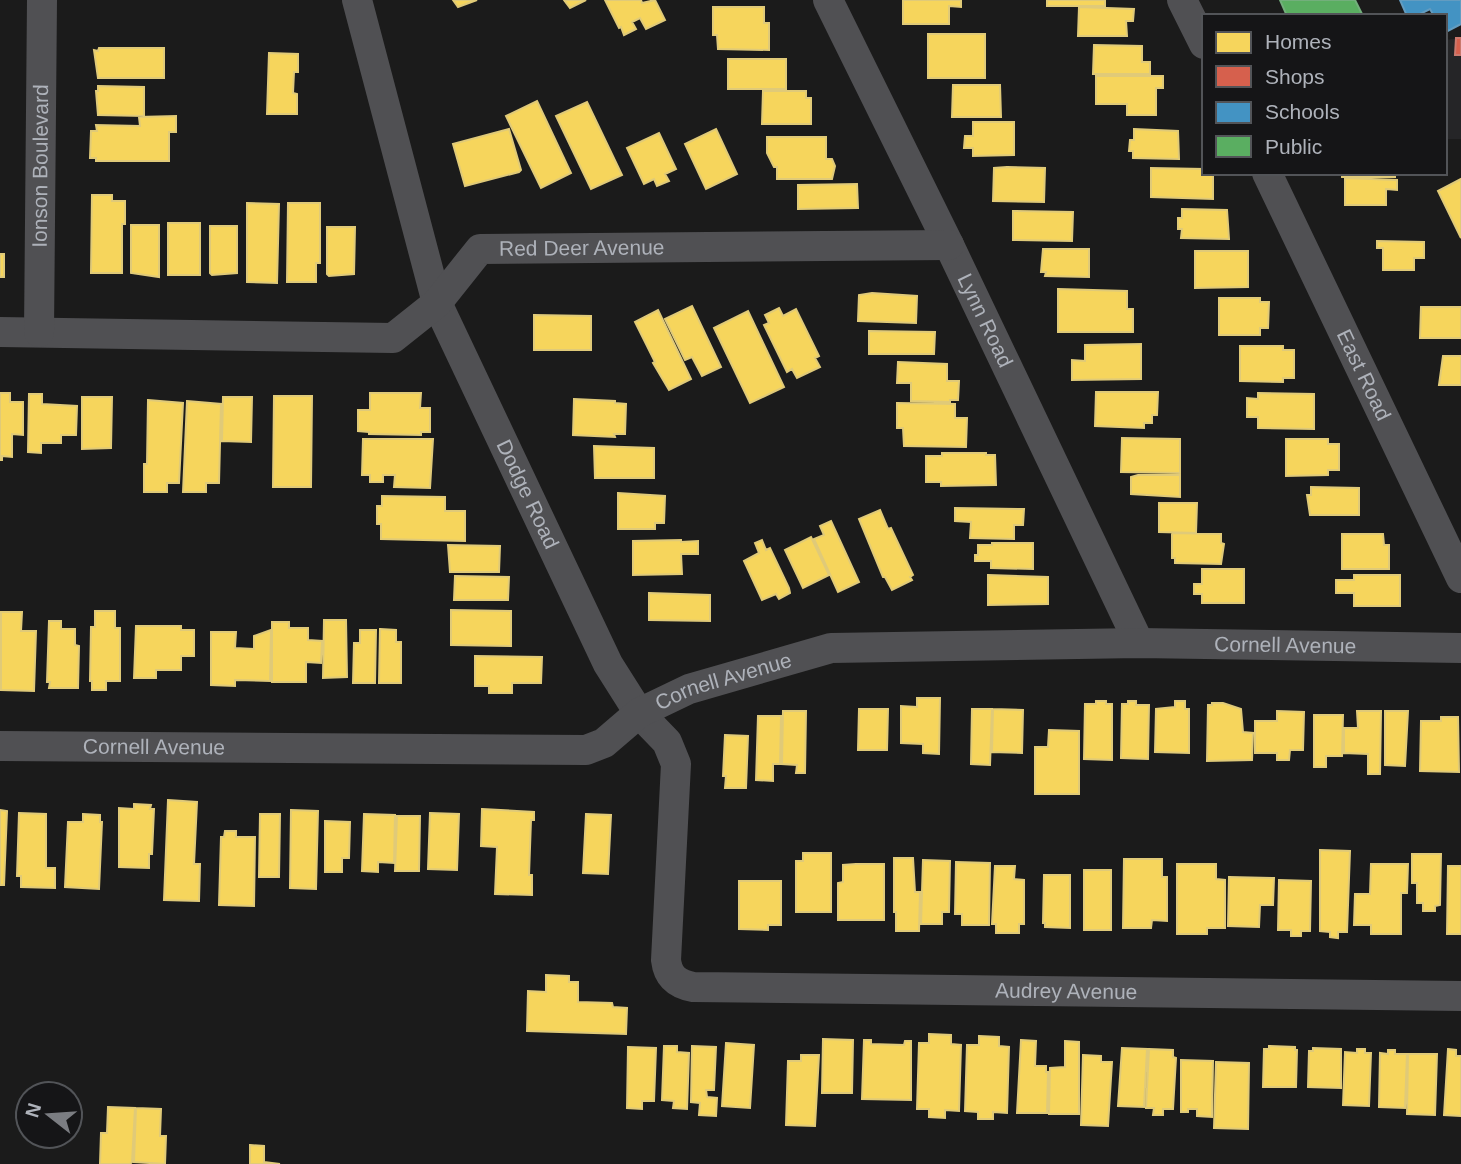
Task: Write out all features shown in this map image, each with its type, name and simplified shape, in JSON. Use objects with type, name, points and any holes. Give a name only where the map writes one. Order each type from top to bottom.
[{"type":"street","name":"Ionson Boulevard","points":[[39,332],[42,0]]},
{"type":"street","name":"Dodge Road","points":[[357,0],[437,303],[608,664],[639,713],[667,742],[676,764],[666,960],[667,970],[673,978]]},
{"type":"street","name":"Lynn Road","points":[[828,0],[949,245],[1139,643]]},
{"type":"street","points":[[1182,0],[1202,40]]},
{"type":"street","name":"East Road","points":[[1268,175],[1461,578]]},
{"type":"street","name":"Red Deer Avenue","points":[[0,332],[393,338],[437,303],[480,248],[949,245]]},
{"type":"street","name":"Cornell Avenue","points":[[0,746],[586,750],[604,743],[639,713],[692,687],[831,648],[1139,643],[1461,648]]},
{"type":"street","name":"Audrey Avenue","points":[[673,978],[681,985],[693,987],[1461,996]]},
{"type":"shaded area","points":[[1461,38],[1461,139],[1447,139],[1447,40]]},
{"type":"building: Homes","points":[[453,0],[477,0],[458,7]]},
{"type":"building: Homes","points":[[564,0],[586,0],[570,8]]},
{"type":"building: Homes","points":[[605,0],[641,0],[642,3],[655,0],[665,20],[646,29],[640,18],[632,22],[636,29],[624,35]]},
{"type":"building: Homes","points":[[903,0],[961,0],[961,7],[949,6],[949,24],[903,24]]},
{"type":"building: Homes","points":[[1047,0],[1105,0],[1105,6],[1047,6]]},
{"type":"building: Homes","points":[[713,7],[764,7],[764,23],[769,23],[769,50],[718,49],[717,35],[713,35]]},
{"type":"building: Homes","points":[[1079,7],[1134,9],[1133,21],[1126,21],[1127,36],[1078,36]]},
{"type":"building: Homes","points":[[928,34],[985,34],[985,78],[928,78]]},
{"type":"building: Homes","points":[[1094,45],[1142,46],[1142,62],[1150,62],[1150,74],[1093,74]]},
{"type":"building: Homes","points":[[99,48],[164,48],[164,78],[98,78],[94,50],[98,51]]},
{"type":"building: Homes","points":[[269,53],[298,54],[298,72],[294,72],[293,93],[297,94],[297,114],[267,114]]},
{"type":"building: Homes","points":[[728,59],[786,59],[786,89],[728,89]]},
{"type":"building: Homes","points":[[1096,76],[1163,76],[1163,88],[1156,88],[1156,115],[1127,115],[1127,104],[1096,104]]},
{"type":"building: Homes","points":[[953,85],[1000,85],[1001,117],[952,117]]},
{"type":"building: Homes","points":[[98,86],[144,87],[144,116],[98,115]]},
{"type":"building: Homes","points":[[763,91],[806,91],[806,98],[811,98],[811,124],[762,124]]},
{"type":"building: Homes","points":[[537,101],[571,173],[541,188],[506,116]]},
{"type":"building: Homes","points":[[587,102],[622,175],[591,189],[556,116]]},
{"type":"building: Homes","points":[[176,116],[176,132],[169,132],[169,161],[96,161],[96,158],[90,158],[91,131],[97,131],[96,125],[140,126],[139,117]]},
{"type":"building: Homes","points":[[973,122],[1014,122],[1014,155],[973,156],[973,148],[964,148],[965,136],[973,136]]},
{"type":"building: Homes","points":[[509,129],[521,170],[465,186],[453,144]]},
{"type":"building: Homes","points":[[716,129],[737,174],[706,189],[685,144]]},
{"type":"building: Homes","points":[[1134,129],[1178,131],[1179,159],[1133,158],[1133,151],[1129,151],[1130,140],[1134,140]]},
{"type":"building: Homes","points":[[659,133],[676,169],[665,174],[669,181],[657,186],[654,179],[644,184],[627,148]]},
{"type":"building: Homes","points":[[767,137],[826,137],[826,159],[832,159],[835,166],[832,179],[777,179],[777,167],[774,167],[767,153]]},
{"type":"building: Homes","points":[[994,168],[1045,168],[1044,202],[993,201]]},
{"type":"building: Homes","points":[[1151,168],[1202,169],[1202,175],[1213,175],[1213,199],[1151,197]]},
{"type":"building: Homes","points":[[1342,175],[1395,175],[1395,177]]},
{"type":"building: Homes","points":[[1345,178],[1397,180],[1397,190],[1386,189],[1386,205],[1345,205]]},
{"type":"building: Homes","points":[[1461,179],[1461,238],[1438,191]]},
{"type":"building: Homes","points":[[857,184],[858,208],[798,209],[798,185]]},
{"type":"building: Homes","points":[[92,195],[112,195],[112,201],[125,201],[122,273],[91,273]]},
{"type":"building: Homes","points":[[247,203],[279,204],[277,283],[247,282]]},
{"type":"building: Homes","points":[[288,203],[320,203],[320,263],[316,263],[316,282],[287,282]]},
{"type":"building: Homes","points":[[1182,209],[1227,210],[1229,239],[1181,238],[1182,229],[1178,229],[1178,218],[1182,218]]},
{"type":"building: Homes","points":[[1013,211],[1073,212],[1072,241],[1013,240]]},
{"type":"building: Homes","points":[[168,223],[200,223],[200,275],[168,275]]},
{"type":"building: Homes","points":[[131,225],[159,225],[159,277],[131,273]]},
{"type":"building: Homes","points":[[210,226],[237,226],[237,273],[210,273]]},
{"type":"building: Homes","points":[[327,227],[355,227],[354,274],[327,274]]},
{"type":"building: Homes","points":[[1377,241],[1424,242],[1424,258],[1414,258],[1414,270],[1383,270],[1383,248],[1377,248]]},
{"type":"building: Homes","points":[[1043,249],[1089,249],[1089,277],[1045,276],[1046,272],[1041,272]]},
{"type":"building: Homes","points":[[1195,251],[1248,251],[1248,287],[1195,288]]},
{"type":"building: Homes","points":[[0,254],[4,254],[4,277],[0,277]]},
{"type":"building: Homes","points":[[1058,289],[1127,291],[1127,309],[1133,309],[1133,332],[1058,332]]},
{"type":"building: Homes","points":[[872,293],[917,296],[916,323],[858,321],[859,295]]},
{"type":"building: Homes","points":[[1219,298],[1260,298],[1260,302],[1269,302],[1268,328],[1260,328],[1260,335],[1219,335]]},
{"type":"building: Homes","points":[[692,306],[721,367],[702,376],[692,357],[685,360],[665,319]]},
{"type":"building: Homes","points":[[1421,307],[1461,307],[1461,338],[1420,338]]},
{"type":"building: Homes","points":[[779,308],[783,316],[796,309],[819,356],[815,358],[820,367],[797,378],[792,369],[787,372],[764,325],[769,323],[765,315]]},
{"type":"building: Homes","points":[[658,310],[691,379],[669,390],[653,363],[655,362],[635,322]]},
{"type":"building: Homes","points":[[748,311],[784,387],[750,403],[714,328]]},
{"type":"building: Homes","points":[[534,315],[591,316],[591,350],[534,350]]},
{"type":"building: Homes","points":[[869,331],[935,332],[934,354],[869,354]]},
{"type":"building: Homes","points":[[1141,344],[1141,379],[1072,380],[1072,360],[1085,361],[1085,345]]},
{"type":"building: Homes","points":[[1240,346],[1283,346],[1283,350],[1294,350],[1294,378],[1283,378],[1283,382],[1240,381]]},
{"type":"building: Homes","points":[[1443,356],[1461,356],[1461,385],[1439,385]]},
{"type":"building: Homes","points":[[898,362],[947,364],[947,381],[959,381],[958,400],[911,401],[911,383],[897,383]]},
{"type":"building: Homes","points":[[1096,392],[1158,392],[1157,415],[1152,415],[1152,423],[1144,423],[1144,428],[1095,426]]},
{"type":"building: Homes","points":[[0,393],[10,393],[10,402],[23,402],[23,435],[12,434],[12,457],[2,456],[2,460],[0,460]]},
{"type":"building: Homes","points":[[370,393],[421,393],[420,408],[430,408],[430,432],[421,432],[421,435],[369,434],[358,431],[358,410],[370,410]]},
{"type":"building: Homes","points":[[1258,393],[1314,394],[1314,429],[1258,428],[1258,417],[1247,417],[1247,398],[1258,399]]},
{"type":"building: Homes","points":[[29,394],[42,394],[42,404],[77,406],[76,435],[61,435],[61,443],[41,443],[41,453],[28,452]]},
{"type":"building: Homes","points":[[274,396],[312,396],[311,487],[273,487]]},
{"type":"building: Homes","points":[[82,397],[112,397],[111,448],[82,449]]},
{"type":"building: Homes","points":[[223,397],[252,397],[251,442],[222,441]]},
{"type":"building: Homes","points":[[574,399],[626,404],[625,434],[614,434],[615,437],[573,435]]},
{"type":"building: Homes","points":[[148,400],[183,403],[179,483],[167,483],[167,492],[144,492]]},
{"type":"building: Homes","points":[[187,401],[221,404],[219,483],[206,483],[206,492],[183,492]]},
{"type":"building: Homes","points":[[897,403],[955,404],[955,418],[967,418],[966,447],[904,446],[903,428],[897,428]]},
{"type":"building: Homes","points":[[1122,438],[1180,439],[1180,473],[1121,472]]},
{"type":"building: Homes","points":[[363,439],[433,439],[430,488],[394,487],[395,475],[383,475],[383,482],[370,482],[370,475],[362,475]]},
{"type":"building: Homes","points":[[1286,439],[1328,439],[1328,444],[1339,444],[1339,470],[1328,470],[1328,475],[1286,476]]},
{"type":"building: Homes","points":[[594,446],[654,448],[654,478],[595,478]]},
{"type":"building: Homes","points":[[942,453],[995,455],[996,485],[941,486],[941,482],[926,482],[926,456],[942,456]]},
{"type":"building: Homes","points":[[1180,475],[1180,497],[1131,494],[1131,477]]},
{"type":"building: Homes","points":[[1311,487],[1359,488],[1359,515],[1310,515],[1307,495],[1311,495]]},
{"type":"building: Homes","points":[[618,493],[665,496],[664,523],[655,523],[655,529],[618,529]]},
{"type":"building: Homes","points":[[382,496],[445,497],[445,511],[465,511],[465,541],[381,539],[381,524],[377,524],[377,506],[382,506]]},
{"type":"building: Homes","points":[[1159,503],[1197,503],[1196,533],[1159,532]]},
{"type":"building: Homes","points":[[955,508],[1024,509],[1023,525],[1014,525],[1014,539],[970,538],[971,522],[955,521]]},
{"type":"building: Homes","points":[[880,510],[913,575],[910,577],[912,580],[892,590],[883,577],[859,519]]},
{"type":"building: Homes","points":[[831,521],[859,582],[838,592],[814,539],[824,535],[820,526]]},
{"type":"building: Homes","points":[[1172,533],[1221,534],[1221,543],[1224,544],[1221,564],[1175,563],[1175,558],[1172,558]]},
{"type":"building: Homes","points":[[1342,534],[1383,534],[1384,545],[1389,545],[1389,569],[1342,569]]},
{"type":"building: Homes","points":[[811,537],[829,575],[803,588],[785,550]]},
{"type":"building: Homes","points":[[762,540],[766,550],[770,548],[789,588],[790,593],[779,599],[776,594],[762,600],[744,561],[759,553],[755,543]]},
{"type":"building: Homes","points":[[633,541],[698,541],[698,554],[681,554],[682,574],[633,575]]},
{"type":"building: Homes","points":[[1033,543],[1033,569],[991,568],[991,561],[975,561],[978,545]]},
{"type":"building: Homes","points":[[448,545],[500,546],[499,572],[450,572]]},
{"type":"building: Homes","points":[[1202,569],[1244,569],[1244,603],[1202,603],[1202,594],[1194,594],[1194,584],[1202,584]]},
{"type":"building: Homes","points":[[988,575],[1048,577],[1048,604],[988,605]]},
{"type":"building: Homes","points":[[1354,575],[1400,575],[1400,606],[1354,606],[1354,593],[1336,593],[1336,580],[1354,580]]},
{"type":"building: Homes","points":[[455,576],[509,577],[508,600],[454,600]]},
{"type":"building: Homes","points":[[649,593],[710,595],[710,621],[649,620]]},
{"type":"building: Homes","points":[[451,610],[511,611],[511,646],[451,645]]},
{"type":"building: Homes","points":[[95,611],[115,611],[115,628],[120,628],[120,681],[106,681],[106,690],[92,690],[90,681],[91,627],[95,627]]},
{"type":"building: Homes","points":[[1,612],[22,612],[21,631],[36,631],[34,691],[1,690]]},
{"type":"building: Homes","points":[[324,620],[346,620],[347,677],[323,678]]},
{"type":"building: Homes","points":[[49,621],[61,621],[61,629],[75,629],[75,645],[79,646],[78,688],[49,688]]},
{"type":"building: Homes","points":[[272,622],[289,622],[289,628],[308,628],[308,640],[322,641],[321,663],[306,662],[306,682],[272,682]]},
{"type":"building: Homes","points":[[136,626],[181,626],[181,630],[194,630],[194,656],[181,656],[181,670],[156,670],[156,678],[134,678]]},
{"type":"building: Homes","points":[[380,629],[396,630],[396,642],[401,642],[401,683],[379,683]]},
{"type":"building: Homes","points":[[271,630],[270,681],[235,680],[235,686],[211,685],[211,632],[236,632],[235,648],[254,649],[254,636]]},
{"type":"building: Homes","points":[[360,630],[376,630],[375,683],[353,683],[354,643],[360,643]]},
{"type":"building: Homes","points":[[475,656],[542,657],[541,683],[512,683],[512,693],[489,693],[489,686],[475,686]]},
{"type":"building: Homes","points":[[917,698],[940,698],[939,754],[923,753],[923,744],[901,743],[901,706],[917,707]]},
{"type":"building: Homes","points":[[1096,701],[1112,704],[1112,760],[1084,759],[1085,704],[1096,704]]},
{"type":"building: Homes","points":[[1128,701],[1136,701],[1136,705],[1149,705],[1148,759],[1121,758],[1122,704],[1128,704]]},
{"type":"building: Homes","points":[[1175,701],[1185,701],[1185,709],[1189,709],[1189,753],[1155,752],[1156,709],[1175,707]]},
{"type":"building: Homes","points":[[1223,703],[1241,709],[1243,732],[1253,733],[1252,760],[1207,761],[1208,705]]},
{"type":"building: Homes","points":[[859,709],[888,709],[887,750],[858,750]]},
{"type":"building: Homes","points":[[972,709],[992,709],[990,765],[971,764]]},
{"type":"building: Homes","points":[[993,709],[1023,710],[1022,753],[992,752]]},
{"type":"building: Homes","points":[[783,711],[806,711],[805,773],[796,773],[797,765],[782,764]]},
{"type":"building: Homes","points":[[1277,711],[1304,712],[1303,750],[1290,750],[1289,760],[1277,760],[1277,753],[1255,753],[1255,721],[1277,721]]},
{"type":"building: Homes","points":[[1357,711],[1381,711],[1380,774],[1368,774],[1368,754],[1344,753],[1344,728],[1358,728]]},
{"type":"building: Homes","points":[[1385,711],[1408,711],[1405,766],[1385,765]]},
{"type":"building: Homes","points":[[1314,715],[1343,715],[1342,756],[1326,756],[1326,767],[1314,767]]},
{"type":"building: Homes","points":[[758,716],[781,716],[780,764],[773,764],[773,781],[756,780]]},
{"type":"building: Homes","points":[[1441,717],[1458,717],[1459,772],[1420,771],[1421,721],[1441,721]]},
{"type":"building: Homes","points":[[1049,730],[1079,731],[1079,794],[1035,794],[1035,747],[1048,747]]},
{"type":"building: Homes","points":[[725,735],[748,736],[746,788],[725,788]]},
{"type":"building: Homes","points":[[168,800],[197,802],[194,864],[200,864],[199,901],[164,900]]},
{"type":"building: Homes","points":[[134,804],[151,805],[150,809],[154,809],[149,868],[119,867],[119,808],[134,809]]},
{"type":"building: Homes","points":[[482,809],[534,812],[534,820],[531,820],[529,875],[532,875],[532,895],[495,894],[497,847],[481,846]]},
{"type":"building: Homes","points":[[0,810],[7,811],[4,885],[0,885]]},
{"type":"building: Homes","points":[[291,810],[318,811],[316,889],[290,888]]},
{"type":"building: Homes","points":[[19,813],[46,814],[46,868],[55,868],[55,888],[21,887],[21,876],[17,876]]},
{"type":"building: Homes","points":[[430,813],[459,814],[457,870],[428,869]]},
{"type":"building: Homes","points":[[83,814],[100,815],[102,822],[99,889],[65,887],[68,822],[83,822]]},
{"type":"building: Homes","points":[[260,814],[280,814],[279,877],[259,877]]},
{"type":"building: Homes","points":[[364,814],[395,815],[394,863],[378,862],[378,872],[362,871]]},
{"type":"building: Homes","points":[[586,814],[611,815],[608,874],[583,873]]},
{"type":"building: Homes","points":[[397,816],[420,816],[419,871],[395,871]]},
{"type":"building: Homes","points":[[325,821],[350,822],[349,858],[342,858],[342,872],[325,872]]},
{"type":"building: Homes","points":[[225,831],[236,831],[236,837],[255,837],[254,906],[219,905],[221,837],[224,837]]},
{"type":"building: Homes","points":[[1320,850],[1350,851],[1347,932],[1338,932],[1338,938],[1330,937],[1330,932],[1320,931]]},
{"type":"building: Homes","points":[[803,853],[831,853],[831,912],[796,912],[796,861],[803,861]]},
{"type":"building: Homes","points":[[1412,854],[1441,854],[1440,905],[1435,906],[1435,911],[1423,911],[1423,903],[1417,903],[1417,883],[1412,883]]},
{"type":"building: Homes","points":[[894,858],[913,858],[915,892],[920,892],[919,931],[896,931]]},
{"type":"building: Homes","points":[[1124,859],[1162,859],[1162,877],[1167,877],[1167,921],[1152,920],[1151,928],[1123,928]]},
{"type":"building: Homes","points":[[923,860],[950,861],[949,912],[942,912],[942,924],[921,924]]},
{"type":"building: Homes","points":[[956,862],[990,863],[989,925],[962,925],[962,914],[955,914]]},
{"type":"building: Homes","points":[[884,864],[884,920],[838,920],[838,883],[843,882],[843,865]]},
{"type":"building: Homes","points":[[1177,864],[1216,864],[1216,879],[1225,880],[1225,928],[1207,928],[1207,934],[1177,934]]},
{"type":"building: Homes","points":[[1371,864],[1408,864],[1407,893],[1401,893],[1401,934],[1371,934],[1371,925],[1354,925],[1355,894],[1370,894]]},
{"type":"building: Homes","points":[[995,866],[1015,866],[1014,879],[1024,880],[1024,924],[1019,924],[1019,933],[996,933],[996,924],[992,924]]},
{"type":"building: Homes","points":[[1448,866],[1461,866],[1461,934],[1447,934]]},
{"type":"building: Homes","points":[[1084,870],[1111,870],[1111,930],[1084,930]]},
{"type":"building: Homes","points":[[1044,875],[1070,875],[1070,928],[1045,927],[1043,923]]},
{"type":"building: Homes","points":[[1229,877],[1274,878],[1273,905],[1260,905],[1259,927],[1228,926]]},
{"type":"building: Homes","points":[[1279,880],[1311,881],[1310,931],[1301,931],[1301,936],[1291,936],[1291,930],[1278,930]]},
{"type":"building: Homes","points":[[739,881],[781,881],[781,925],[768,925],[768,930],[739,929]]},
{"type":"building: Homes","points":[[546,975],[569,976],[569,982],[578,982],[578,1002],[612,1003],[613,1007],[627,1008],[626,1034],[527,1031],[528,991],[546,992]]},
{"type":"building: Homes","points":[[929,1034],[951,1035],[951,1044],[961,1045],[959,1111],[945,1110],[945,1118],[929,1117],[929,1109],[917,1109],[919,1043],[929,1043]]},
{"type":"building: Homes","points":[[979,1036],[999,1037],[999,1046],[1009,1047],[1007,1113],[993,1112],[993,1119],[978,1119],[978,1112],[965,1111],[967,1045],[979,1045]]},
{"type":"building: Homes","points":[[823,1039],[853,1040],[852,1093],[822,1093]]},
{"type":"building: Homes","points":[[864,1040],[871,1040],[871,1044],[904,1045],[905,1041],[911,1041],[911,1100],[862,1099]]},
{"type":"building: Homes","points":[[1021,1040],[1036,1041],[1035,1066],[1046,1066],[1047,1113],[1017,1113]]},
{"type":"building: Homes","points":[[1065,1041],[1079,1042],[1079,1114],[1049,1114],[1050,1068],[1065,1067]]},
{"type":"building: Homes","points":[[726,1043],[754,1045],[750,1108],[722,1106]]},
{"type":"building: Homes","points":[[664,1046],[677,1046],[677,1052],[689,1053],[687,1109],[673,1108],[674,1101],[662,1100]]},
{"type":"building: Homes","points":[[692,1046],[716,1047],[714,1090],[706,1090],[707,1097],[717,1098],[716,1116],[699,1115],[700,1103],[691,1102]]},
{"type":"building: Homes","points":[[1269,1046],[1295,1047],[1297,1050],[1296,1087],[1263,1087],[1264,1049],[1269,1049]]},
{"type":"building: Homes","points":[[628,1047],[656,1048],[654,1101],[642,1101],[642,1109],[627,1108]]},
{"type":"building: Homes","points":[[1122,1048],[1147,1049],[1144,1107],[1118,1106]]},
{"type":"building: Homes","points":[[1313,1048],[1341,1049],[1341,1088],[1308,1087],[1309,1051],[1313,1051]]},
{"type":"building: Homes","points":[[1149,1049],[1173,1050],[1173,1057],[1176,1058],[1173,1109],[1163,1109],[1163,1115],[1153,1115],[1154,1108],[1146,1108]]},
{"type":"building: Homes","points":[[1357,1049],[1365,1049],[1365,1053],[1371,1053],[1369,1106],[1343,1105],[1345,1052],[1357,1053]]},
{"type":"building: Homes","points":[[1448,1049],[1456,1050],[1456,1056],[1461,1056],[1461,1116],[1444,1115]]},
{"type":"building: Homes","points":[[1388,1050],[1395,1050],[1395,1054],[1407,1054],[1405,1108],[1379,1107],[1380,1053],[1388,1054]]},
{"type":"building: Homes","points":[[1408,1054],[1437,1054],[1435,1115],[1407,1114]]},
{"type":"building: Homes","points":[[801,1055],[819,1055],[815,1126],[786,1125],[788,1061],[801,1061]]},
{"type":"building: Homes","points":[[1083,1055],[1101,1056],[1101,1062],[1112,1062],[1108,1126],[1081,1125]]},
{"type":"building: Homes","points":[[1181,1060],[1213,1061],[1212,1117],[1197,1116],[1197,1109],[1181,1112]]},
{"type":"building: Homes","points":[[1216,1062],[1249,1063],[1248,1129],[1214,1128]]},
{"type":"building: Homes","points":[[108,1107],[135,1108],[130,1164],[100,1164],[101,1133],[107,1133]]},
{"type":"building: Homes","points":[[136,1108],[161,1109],[160,1136],[166,1136],[165,1164],[134,1162]]},
{"type":"building: Homes","points":[[250,1145],[264,1146],[264,1162],[280,1164],[250,1164]]},
{"type":"building: Shops","points":[[1456,38],[1461,38],[1461,55],[1455,55]]},
{"type":"building: Schools","points":[[1400,0],[1461,0],[1461,24],[1447,31],[1447,14],[1433,14],[1430,9],[1420,14],[1406,14]]},
{"type":"building: Public","points":[[1280,0],[1355,0],[1362,14],[1286,14]]}]
